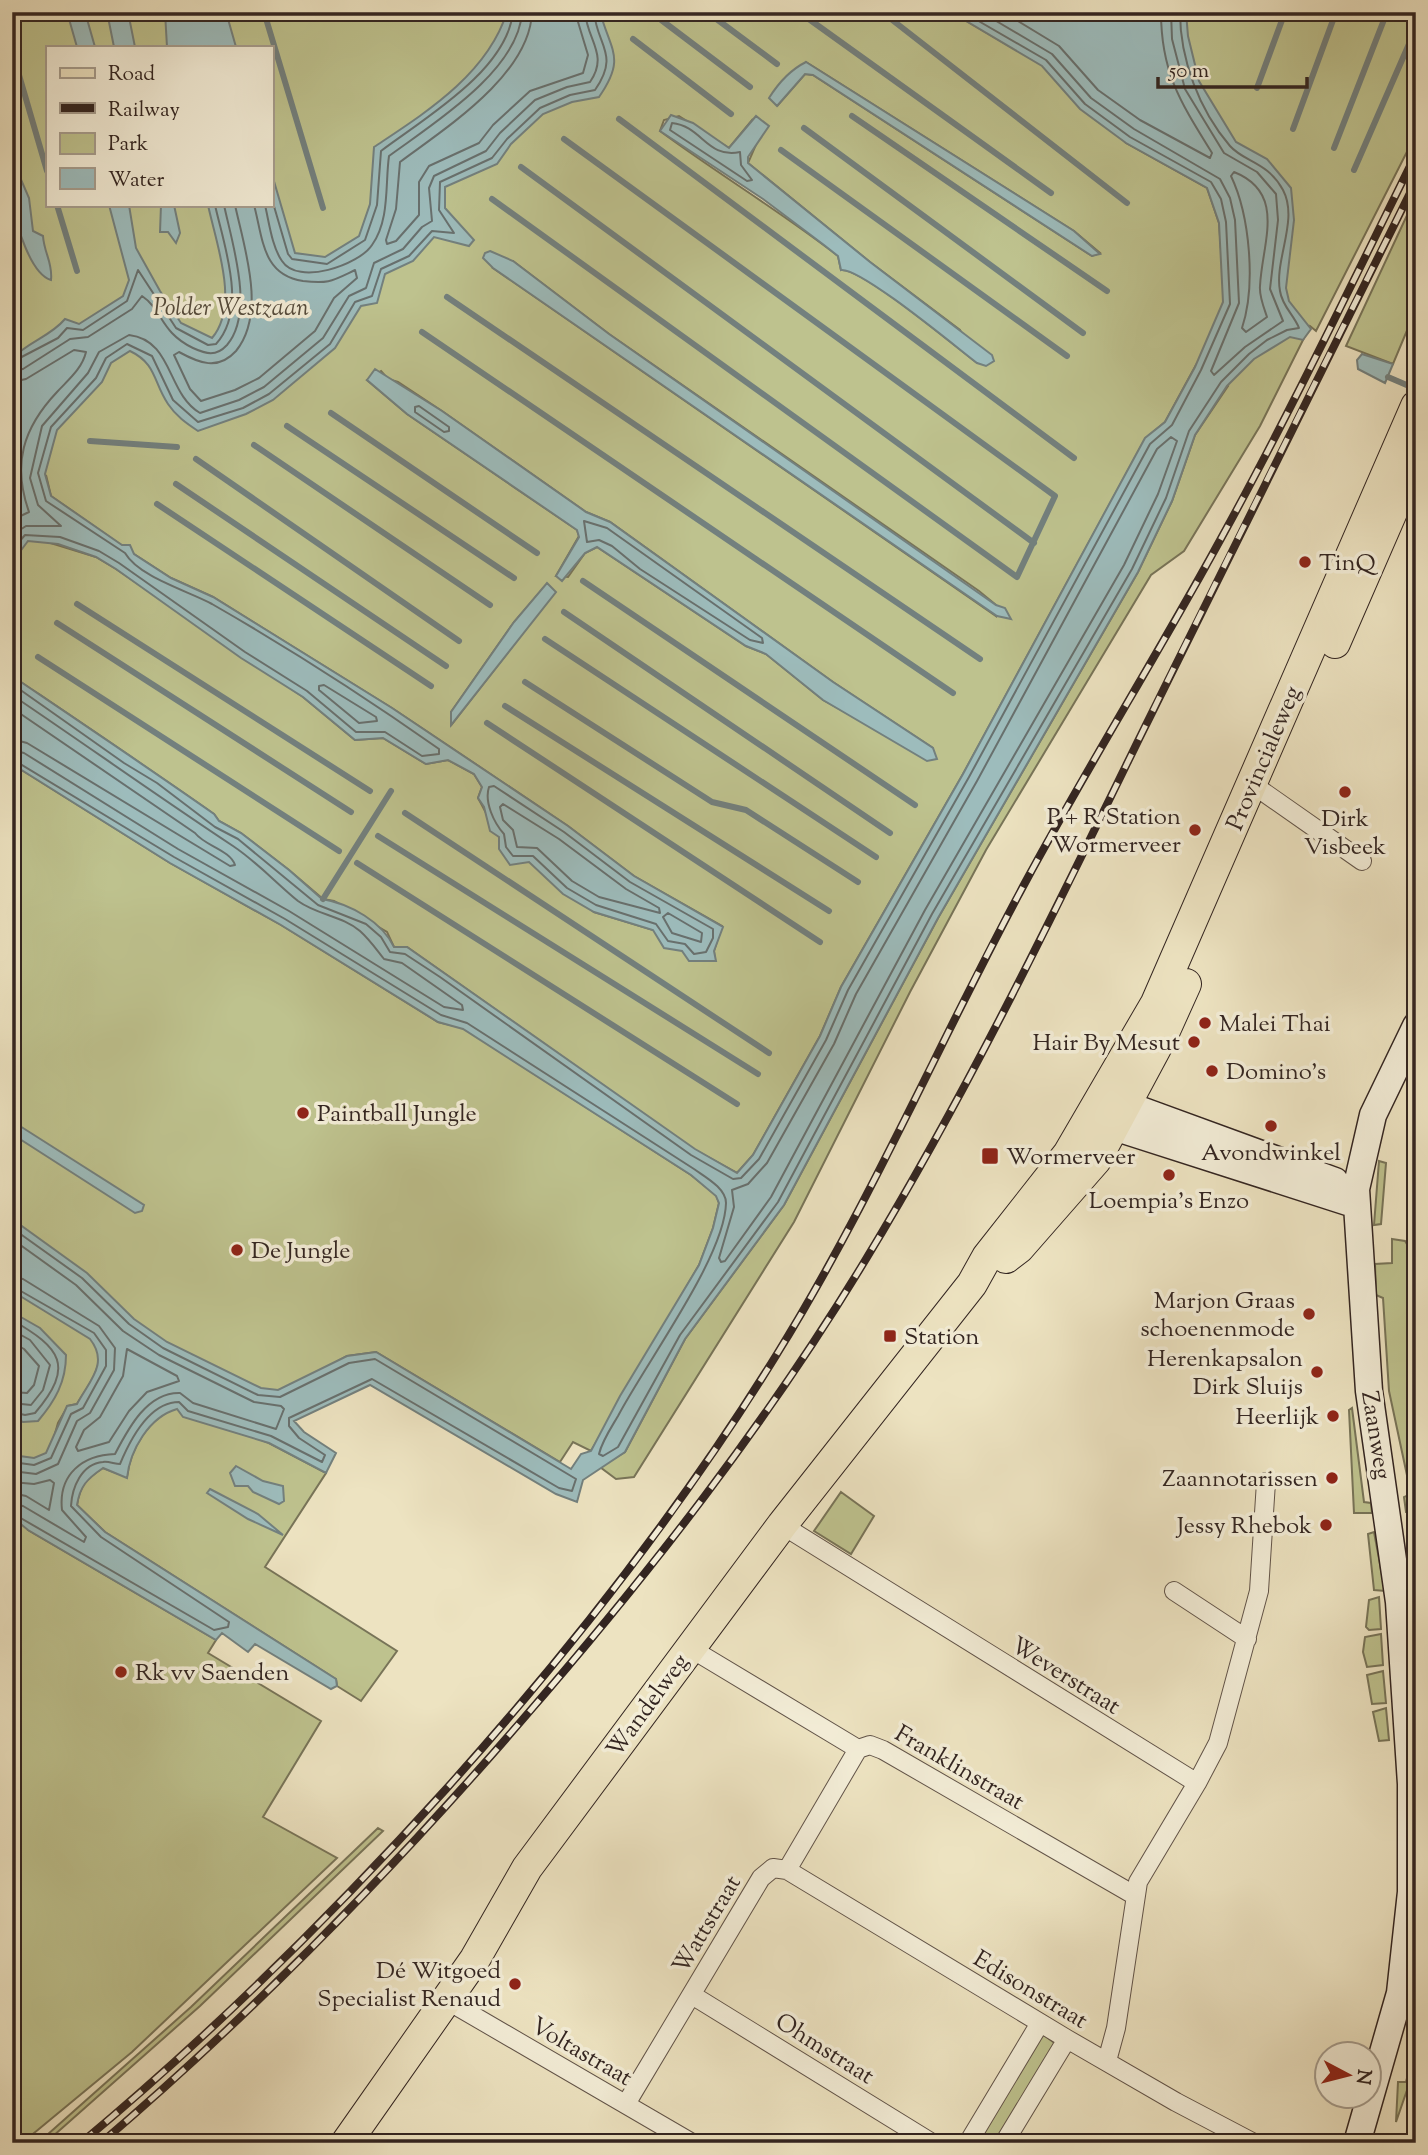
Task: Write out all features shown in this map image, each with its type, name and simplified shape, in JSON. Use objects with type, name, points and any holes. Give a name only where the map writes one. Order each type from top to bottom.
[{"type":"main road","name":"Provincialeweg","points":[[1113,1112],[1163,1035],[1416,406]]},
{"type":"main road","name":"Provincialeweg","points":[[1260,790],[1416,456]]},
{"type":"main road","name":"Zaanweg","points":[[1357,2143],[1400,1993],[1411,1892],[1411,1835],[1399,1602],[1370,1391],[1357,1197],[1373,1115],[1416,1026]]},
{"type":"main road","points":[[1113,1112],[1357,1197]]},
{"type":"main road","name":"Wandelweg","points":[[354,2140],[448,2001],[527,1868],[782,1525],[972,1284],[1019,1248],[1096,1160],[1113,1112]]},
{"type":"street","points":[[1260,790],[1362,861]]},
{"type":"street","points":[[1107,2061],[1116,2028],[1134,1895],[1144,1870],[1219,1743],[1259,1591],[1266,1482]]},
{"type":"street","name":"Weverstraat","points":[[782,1525],[1197,1783]]},
{"type":"street","points":[[1174,1591],[1247,1639]]},
{"type":"street","name":"Franklinstraat","points":[[690,1648],[858,1749],[870,1745],[883,1749],[1134,1895]]},
{"type":"street","points":[[787,1870],[858,1749]]},
{"type":"street","name":"Wattstraat","points":[[626,2104],[761,1878],[772,1868],[787,1870]]},
{"type":"street","name":"Edisonstraat","points":[[787,1870],[1067,2039],[1254,2143]]},
{"type":"street","name":"Ohmstraat","points":[[692,1995],[932,2143]]},
{"type":"street","name":"Voltastraat","points":[[448,2001],[692,2143]]},
{"type":"street","points":[[968,2143],[1040,2023]]},
{"type":"street","points":[[1004,2143],[1067,2039]]},
{"type":"green space","name":"Polder Westzaan","points":[[12,12],[951,12],[1014,49],[961,12],[1416,12],[1416,134],[1316,331],[1310,326],[1260,426],[1184,551],[1151,575],[986,850],[910,992],[794,1222],[634,1477],[616,1479],[600,1467],[625,1452],[685,1339],[784,1205],[938,918],[1138,572],[1172,501],[1195,435],[1228,386],[1196,365],[1165,422],[1145,439],[963,774],[841,987],[820,1036],[753,1155],[737,1173],[695,1150],[407,947],[394,947],[387,932],[334,901],[323,899],[241,833],[219,821],[214,814],[12,676]],"holes":[[[806,62],[1074,231],[1100,253],[1092,256],[813,75],[805,74],[777,106]],[[1087,105],[1211,189],[1224,234],[1221,250],[1219,223],[1207,188],[1126,143]],[[679,116],[729,148],[752,120],[758,140],[748,163],[870,262],[960,330],[977,363],[930,325],[868,281],[852,272],[841,270],[838,256],[660,131],[664,120]],[[513,261],[609,334],[979,591],[996,605],[996,616],[493,268]],[[381,371],[388,379],[398,382],[586,512],[610,522],[833,682],[933,748],[879,731],[823,700],[766,654],[746,646],[597,547],[585,553],[568,577],[556,576],[579,536],[577,530],[407,414],[367,380]],[[46,475],[51,496],[134,554],[171,578],[213,597],[392,708],[568,826],[634,876],[722,926],[714,951],[715,961],[703,961],[682,951],[653,930],[594,912],[499,837],[478,798],[482,787],[474,774],[448,760],[426,764],[383,738],[355,740],[303,697],[116,569],[96,557],[44,541]],[[547,584],[555,592],[452,724],[451,712],[514,622]]]},
{"type":"green space","points":[[1416,196],[1416,309],[1393,364],[1346,346]]},
{"type":"green space","name":"Paintball Jungle","points":[[12,764],[170,863],[281,925],[438,1022],[463,1028],[691,1175],[716,1195],[719,1203],[699,1265],[591,1451],[573,1442],[560,1462],[376,1352],[347,1356],[278,1394],[99,1351],[96,1372],[89,1385],[77,1404],[68,1406],[58,1423],[28,1530],[216,1640],[208,1653],[321,1721],[263,1817],[337,1858],[132,2052],[22,2143],[12,2143]]},
{"type":"green space","points":[[1379,1161],[1386,1163],[1381,1224],[1374,1225]]},
{"type":"green space","points":[[1392,1239],[1405,1241],[1410,1249],[1416,1342],[1416,1511],[1406,1512],[1404,1497],[1411,1494],[1389,1391],[1383,1298],[1376,1295],[1375,1264],[1392,1263]]},
{"type":"green space","points":[[177,1408],[269,1443],[326,1473],[265,1567],[397,1651],[361,1701],[337,1686],[336,1679],[105,1532],[77,1505],[85,1483],[103,1468],[127,1477],[132,1456],[143,1435],[158,1419]]},
{"type":"green space","points":[[1352,1408],[1364,1502],[1371,1503],[1372,1513],[1354,1513],[1349,1410]]},
{"type":"green space","points":[[841,1492],[874,1516],[851,1554],[814,1531]]},
{"type":"green space","points":[[1374,1532],[1385,1591],[1374,1590],[1368,1534]]},
{"type":"green space","points":[[1379,1597],[1381,1629],[1369,1630],[1366,1627],[1369,1600]]},
{"type":"green space","points":[[1381,1634],[1383,1665],[1367,1667],[1363,1652],[1365,1637]]},
{"type":"green space","points":[[1383,1671],[1386,1703],[1372,1704],[1367,1675]]},
{"type":"green space","points":[[1386,1708],[1389,1740],[1379,1741],[1373,1712]]},
{"type":"green space","points":[[378,1828],[383,1831],[200,2006],[45,2143],[38,2143],[191,2007]]},
{"type":"green space","points":[[1040,2032],[1057,2045],[998,2143],[975,2143]]},
{"type":"green space","points":[[1416,2043],[1416,2064],[1396,2122],[1398,2082],[1406,2082]]},
{"type":"water","points":[[67,12],[85,12],[95,46],[77,46]]},
{"type":"water","points":[[107,12],[128,12],[135,46],[114,46]]},
{"type":"water","points":[[165,12],[226,12],[236,46],[167,46]]},
{"type":"water","points":[[507,12],[600,12],[612,46],[614,64],[599,97],[572,102],[543,114],[511,144],[497,164],[445,187],[445,208],[474,240],[469,246],[434,237],[413,261],[385,274],[377,303],[361,306],[335,348],[273,400],[246,414],[198,431],[174,412],[150,368],[130,351],[111,363],[102,382],[57,430],[45,474],[51,496],[122,545],[130,545],[134,554],[171,578],[213,597],[392,708],[568,826],[634,876],[723,927],[714,951],[716,961],[689,961],[682,951],[664,948],[653,930],[594,912],[563,894],[529,862],[510,865],[499,849],[499,837],[490,831],[484,807],[478,798],[482,787],[474,774],[448,760],[426,764],[383,738],[355,740],[303,697],[241,658],[96,557],[58,544],[28,541],[16,557],[17,597],[12,604],[12,359],[65,319],[79,324],[123,296],[129,280],[109,206],[129,206],[136,248],[160,291],[181,323],[212,338],[220,324],[225,291],[224,273],[208,206],[273,206],[273,178],[295,253],[325,257],[359,236],[370,204],[374,147],[452,90],[485,55]]},
{"type":"water","points":[[951,12],[1186,12],[1188,36],[1199,81],[1236,142],[1267,159],[1291,188],[1294,220],[1286,288],[1289,301],[1311,329],[1303,340],[1290,337],[1254,359],[1227,386],[1195,435],[1172,501],[1138,572],[938,918],[784,1205],[685,1339],[625,1452],[583,1480],[577,1502],[556,1494],[370,1385],[294,1421],[304,1432],[336,1453],[326,1473],[269,1443],[183,1417],[177,1409],[158,1419],[143,1436],[132,1457],[127,1478],[103,1468],[85,1484],[77,1505],[105,1532],[336,1679],[337,1686],[331,1689],[255,1644],[248,1652],[222,1633],[216,1640],[28,1530],[12,1517],[12,1455],[34,1458],[46,1453],[67,1406],[77,1404],[96,1372],[98,1356],[90,1339],[12,1291],[12,1219],[87,1273],[134,1319],[167,1342],[261,1388],[278,1390],[347,1356],[376,1352],[571,1469],[581,1454],[591,1451],[620,1396],[699,1265],[719,1203],[716,1196],[691,1175],[463,1029],[438,1022],[281,925],[170,863],[12,764],[12,676],[214,814],[219,821],[241,833],[322,899],[344,905],[374,922],[394,947],[407,947],[695,1149],[737,1173],[753,1155],[820,1036],[841,987],[963,774],[1145,438],[1165,422],[1195,367],[1223,302],[1219,223],[1207,188],[1126,143],[1080,109],[1042,66]]},
{"type":"water","points":[[806,62],[1074,231],[1100,254],[1092,256],[813,75],[805,74],[777,106],[769,98],[790,73]]},
{"type":"water","points":[[671,115],[693,123],[729,148],[756,116],[769,126],[748,157],[748,163],[870,262],[992,355],[994,361],[986,366],[977,363],[887,294],[851,272],[841,270],[838,256],[824,245],[763,199],[660,131]]},
{"type":"water","points":[[12,141],[19,156],[19,175],[29,198],[33,231],[43,236],[51,268],[51,280],[43,276],[30,258],[17,223],[11,196]]},
{"type":"water","points":[[161,206],[174,206],[180,233],[176,243],[168,232],[160,232]]},
{"type":"water","points":[[490,251],[513,261],[609,334],[996,605],[1005,608],[1011,619],[997,616],[493,268],[483,258],[485,253]]},
{"type":"water","points":[[1362,354],[1393,364],[1385,383],[1358,369],[1357,360]]},
{"type":"water","points":[[375,369],[442,411],[586,512],[610,522],[833,682],[933,748],[937,759],[927,761],[823,700],[766,654],[746,646],[597,547],[585,553],[562,581],[556,576],[579,537],[577,530],[407,414],[367,380]]},
{"type":"water","points":[[547,583],[556,592],[451,725],[451,712],[514,622]]},
{"type":"water","points":[[12,1121],[144,1205],[142,1211],[135,1213],[12,1134]]},
{"type":"water","points":[[12,1312],[40,1328],[66,1355],[64,1374],[58,1391],[38,1421],[23,1422],[12,1418]]},
{"type":"water","points":[[236,1466],[263,1481],[283,1486],[284,1501],[279,1504],[253,1492],[248,1486],[235,1486],[230,1473]]},
{"type":"water","points":[[210,1489],[258,1514],[283,1535],[248,1519],[207,1493]]},
{"type":"waterway","points":[[264,12],[323,208]]},
{"type":"waterway","points":[[707,12],[777,64]]},
{"type":"waterway","points":[[799,12],[1051,193]]},
{"type":"waterway","points":[[882,12],[1127,203]]},
{"type":"waterway","points":[[1257,88],[1285,12]]},
{"type":"waterway","points":[[1293,129],[1336,12]]},
{"type":"waterway","points":[[1334,148],[1387,12]]},
{"type":"waterway","points":[[656,16],[750,87]]},
{"type":"waterway","points":[[1354,170],[1416,28]]},
{"type":"waterway","points":[[633,39],[731,114]]},
{"type":"waterway","points":[[12,51],[46,168]]},
{"type":"waterway","points":[[852,116],[1107,291]]},
{"type":"waterway","points":[[619,119],[1074,458]]},
{"type":"waterway","points":[[804,128],[1083,333]]},
{"type":"waterway","points":[[492,199],[1017,577],[1055,496],[564,139]]},
{"type":"waterway","points":[[781,150],[1067,356]]},
{"type":"waterway","points":[[521,167],[1034,543]]},
{"type":"waterway","points":[[57,206],[77,271]]},
{"type":"waterway","points":[[447,297],[980,659]]},
{"type":"waterway","points":[[422,332],[953,693]]},
{"type":"waterway","points":[[1388,377],[1416,389]]},
{"type":"waterway","points":[[331,413],[537,553]]},
{"type":"waterway","points":[[287,426],[514,578]]},
{"type":"waterway","points":[[90,441],[177,447]]},
{"type":"waterway","points":[[254,445],[490,605]]},
{"type":"waterway","points":[[196,459],[459,641]]},
{"type":"waterway","points":[[176,484],[446,666]]},
{"type":"waterway","points":[[157,504],[431,686]]},
{"type":"waterway","points":[[583,581],[915,805]]},
{"type":"waterway","points":[[77,604],[370,791]]},
{"type":"waterway","points":[[564,612],[890,833]]},
{"type":"waterway","points":[[57,623],[351,812]]},
{"type":"waterway","points":[[545,639],[876,857]]},
{"type":"waterway","points":[[38,657],[339,851]]},
{"type":"waterway","points":[[525,682],[712,802],[746,810],[858,882]]},
{"type":"waterway","points":[[505,706],[829,911]]},
{"type":"waterway","points":[[487,723],[820,942]]},
{"type":"waterway","points":[[323,899],[391,791]]},
{"type":"waterway","points":[[405,813],[769,1053]]},
{"type":"waterway","points":[[378,836],[758,1074]]},
{"type":"waterway","points":[[357,863],[737,1104]]},
{"type":"railway","points":[[81,2143],[130,2102],[270,1972],[447,1788],[580,1632],[663,1524],[740,1412],[844,1238],[1026,881],[1249,486],[1416,154]]},
{"type":"railway","points":[[101,2143],[267,1992],[424,1831],[616,1609],[705,1496],[788,1380],[866,1259],[975,1067],[1416,181]]},
{"type":"place","name":"TinQ","points":[[1305,562]]},
{"type":"place","name":"Dirk Visbeek","points":[[1345,792]]},
{"type":"place","name":"P + R Station Wormerveer","points":[[1195,830]]},
{"type":"place","name":"Malei Thai","points":[[1205,1023]]},
{"type":"place","name":"Hair By Mesut","points":[[1194,1042]]},
{"type":"place","name":"Domino's","points":[[1212,1071]]},
{"type":"place","name":"Paintball Jungle","points":[[303,1113]]},
{"type":"place","name":"Avondwinkel","points":[[1271,1126]]},
{"type":"place","name":"Wormerveer","points":[[990,1156]]},
{"type":"place","name":"Loempia's Enzo","points":[[1169,1175]]},
{"type":"place","name":"De Jungle","points":[[237,1250]]},
{"type":"place","name":"Marjon Graas schoenenmode","points":[[1309,1314]]},
{"type":"place","name":"Station","points":[[890,1336]]},
{"type":"place","name":"Herenkapsalon Dirk Sluijs","points":[[1317,1372]]},
{"type":"place","name":"Heerlijk","points":[[1333,1416]]},
{"type":"place","name":"Zaannotarissen","points":[[1332,1478]]},
{"type":"place","name":"Jessy Rhebok","points":[[1326,1525]]},
{"type":"place","name":"Rk vv Saenden","points":[[121,1672]]},
{"type":"place","name":"Dé Witgoed Specialist Renaud","points":[[515,1984]]}]
